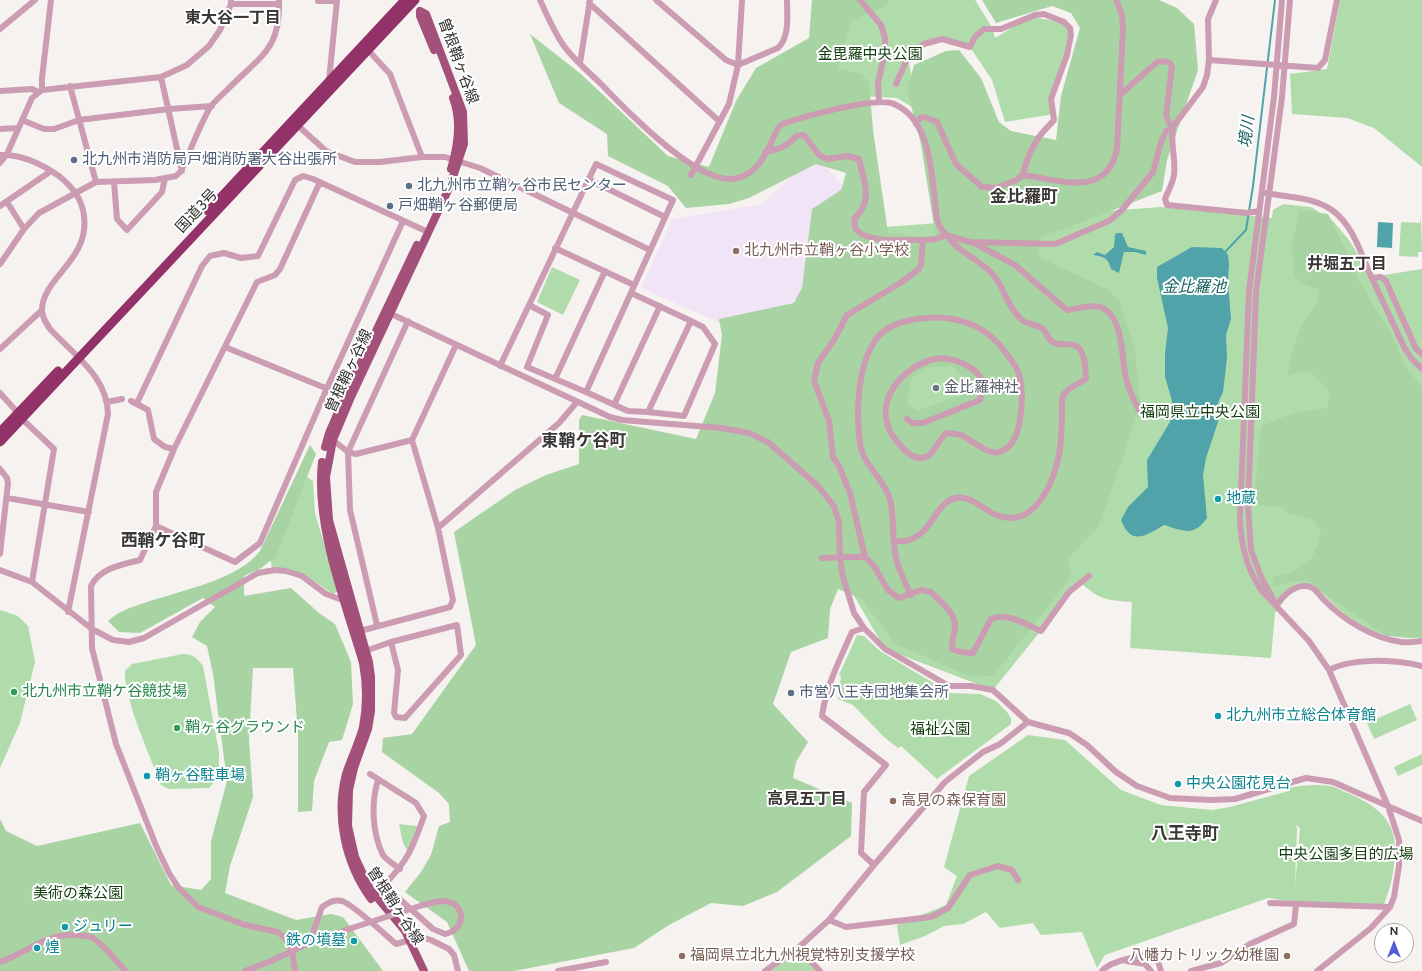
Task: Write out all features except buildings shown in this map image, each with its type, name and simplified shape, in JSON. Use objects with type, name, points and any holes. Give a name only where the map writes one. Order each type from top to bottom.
[{"type":"highway","name":"国道3号","points":[[295,122],[329,81],[406,3],[416,0]]},
{"type":"highway","name":"国道3号","points":[[0,442],[20,416],[295,122],[368,50],[406,3]]},
{"type":"highway","name":"国道3号","points":[[0,432],[20,416]]},
{"type":"main road","name":"曽根鞘ヶ谷線","points":[[418,971],[405,931],[377,899],[362,873],[351,840],[348,807],[352,776],[368,729],[371,711],[371,677],[360,631],[329,520],[326,477],[333,440],[388,312],[457,160],[459,126],[454,100],[420,16],[420,11]]},
{"type":"main road","name":"曽根鞘ヶ谷線","points":[[388,312],[345,396],[329,433],[323,456],[321,477],[323,521],[363,663],[366,692],[363,728],[348,766],[343,790],[342,826],[356,875],[372,902],[407,941],[424,971]]},
{"type":"street","points":[[0,29],[35,0]]},
{"type":"street","points":[[0,163],[7,154],[32,98],[40,91],[52,0]]},
{"type":"street","points":[[318,1],[337,0],[329,81]]},
{"type":"street","points":[[416,0],[420,11]]},
{"type":"street","points":[[540,0],[564,45],[580,63],[652,135],[694,166],[718,178],[735,179],[746,175],[756,168],[778,128],[782,124],[849,107],[879,102],[894,104],[910,114],[923,136],[927,151],[936,216],[941,229],[959,249],[984,266],[995,276],[1012,309],[1023,322],[1038,325],[1055,344],[1074,345],[1079,348],[1084,361],[1086,379],[1064,394],[1062,400],[1061,440],[1054,474],[1040,502],[1029,513],[1019,517],[1007,518],[996,515],[965,497],[955,497],[945,504],[922,534],[910,540],[894,542]]},
{"type":"street","points":[[656,0],[726,60],[738,66]]},
{"type":"street","points":[[691,175],[694,166],[729,104],[738,66],[742,0]]},
{"type":"street","points":[[738,66],[778,48],[783,44],[786,36],[787,0]]},
{"type":"street","points":[[860,0],[881,26],[885,38],[885,52],[878,83],[879,102]]},
{"type":"street","points":[[916,124],[920,118],[925,117],[936,122],[956,164],[982,187],[996,188],[1024,175],[1076,182],[1090,182],[1104,175],[1115,158],[1121,94],[1123,29],[1122,15],[1116,0]]},
{"type":"street","points":[[970,242],[1055,244],[1109,221],[1122,210],[1153,172],[1161,142],[1166,131],[1173,127],[1204,87],[1207,75],[1208,60],[1208,19],[1216,0]]},
{"type":"street","points":[[1282,0],[1277,66],[1250,283],[1247,321],[1241,529],[1244,554],[1256,583],[1309,641],[1329,670],[1388,806],[1399,840],[1399,866],[1394,897],[1390,907],[1371,928],[1317,971]]},
{"type":"street","points":[[1276,606],[1256,564],[1248,525],[1256,299],[1285,66],[1290,0]]},
{"type":"street","points":[[1208,60],[1318,68],[1323,64],[1337,0]]},
{"type":"street","points":[[580,63],[590,1]]},
{"type":"street","points":[[590,1],[719,121]]},
{"type":"street","points":[[0,91],[32,89],[40,91],[70,86],[161,77],[187,65],[200,55],[220,30],[231,2],[279,2],[280,22],[272,44],[265,54],[252,64],[212,106],[182,171],[176,176],[155,180],[96,182],[77,194],[39,213],[24,229],[0,264]]},
{"type":"street","points":[[896,84],[908,58],[924,44],[942,40],[970,47],[975,37],[984,29],[1001,29],[1035,15],[1044,14],[1064,22],[1070,28],[1071,35],[1067,55],[1052,99],[1054,120],[1039,136],[1025,166],[1024,175]]},
{"type":"street","points":[[368,50],[390,74],[422,157]]},
{"type":"street","points":[[1121,94],[1157,62],[1164,61],[1170,63],[1172,66],[1166,115],[1168,121],[1173,127],[1171,139],[1175,163],[1174,177],[1165,199],[1168,205],[1247,213],[1259,211]]},
{"type":"street","points":[[161,77],[182,171]]},
{"type":"street","points":[[70,86],[96,182]]},
{"type":"street","points":[[22,120],[44,129],[54,129],[79,120],[169,108],[212,106]]},
{"type":"street","points":[[295,122],[326,150],[355,162],[380,162],[422,157],[445,157],[480,168],[650,250]]},
{"type":"street","points":[[0,129],[18,128]]},
{"type":"street","points":[[765,152],[782,149],[788,146],[796,136],[804,135],[819,155],[827,159],[847,156],[859,159],[867,195],[863,211],[854,219],[855,228],[861,234],[872,238],[923,240],[936,239],[946,235],[970,242],[1015,265],[1067,310],[1095,306],[1106,310],[1117,329],[1126,377],[1132,396],[1139,410]]},
{"type":"street","points":[[0,155],[7,154],[26,158],[51,171],[66,182],[77,194],[84,210],[84,238],[80,248],[47,293],[42,310],[44,320],[50,330],[99,380],[107,402],[108,414],[68,612]]},
{"type":"street","points":[[500,366],[596,164],[673,200],[586,392]]},
{"type":"street","points":[[0,206],[51,171]]},
{"type":"street","points":[[174,449],[165,447],[154,439],[148,410],[134,402],[202,266],[210,256],[224,253],[241,258],[258,256],[295,180],[303,176],[320,182],[426,231]]},
{"type":"street","points":[[114,182],[117,219],[127,230],[162,192],[165,178]]},
{"type":"street","points":[[588,179],[665,217]]},
{"type":"street","points":[[296,971],[292,951],[286,939],[278,932],[245,925],[198,907],[178,887],[169,873],[157,848],[116,744],[92,648],[91,586],[95,578],[104,571],[140,560],[156,526],[156,492],[174,449],[257,282],[275,275],[280,269],[320,182]]},
{"type":"street","points":[[1261,193],[1314,201],[1333,211],[1349,228],[1362,252],[1372,278],[1405,349],[1412,359],[1422,368]]},
{"type":"street","points":[[7,202],[24,229]]},
{"type":"street","points":[[156,526],[235,562],[260,543],[327,388],[403,221]]},
{"type":"street","points":[[923,240],[921,265],[919,269],[902,282],[847,315],[834,340],[818,362],[815,370],[814,381],[829,421],[831,450],[850,493],[865,557],[874,566],[888,590],[894,596],[899,598],[911,595],[920,590],[931,592],[950,612],[955,620],[952,649],[960,652],[973,653],[979,645],[991,619],[999,616],[1010,617],[1041,631],[1069,592],[1089,576]]},
{"type":"street","points":[[555,248],[634,285]]},
{"type":"street","points":[[555,379],[605,271]]},
{"type":"street","points":[[1372,278],[1381,277],[1386,281],[1416,349],[1422,354]]},
{"type":"street","points":[[529,305],[548,315],[527,367],[628,411],[684,416],[715,344],[703,326],[631,293]]},
{"type":"street","points":[[614,405],[660,306]]},
{"type":"street","points":[[0,349],[42,310]]},
{"type":"street","points":[[388,312],[610,417],[622,420],[721,428],[749,433],[768,442],[818,486],[834,506],[839,523],[840,560],[843,577],[854,613],[864,628],[884,649],[950,686],[971,686],[993,690],[1005,699],[1028,722],[1069,733],[1087,745],[1121,776],[1137,786],[1170,798],[1210,800],[1235,798],[1306,778],[1333,782],[1422,821]]},
{"type":"street","points":[[907,419],[912,424],[923,423],[980,400],[982,378],[979,372],[953,359],[932,360],[911,370],[892,388],[886,405],[886,418],[891,433],[900,446],[910,456],[916,458],[927,457],[932,453],[946,433],[959,435],[992,452],[999,452],[1008,447],[1017,436],[1020,418],[1021,395],[1018,373],[1004,349],[986,331],[956,318],[929,317],[903,321],[889,328],[877,338],[870,350],[861,380],[858,414],[860,437],[865,458],[890,500],[897,562],[911,595]]},
{"type":"street","points":[[378,625],[350,510],[348,452],[408,321]]},
{"type":"street","points":[[648,412],[691,321]]},
{"type":"street","points":[[360,631],[450,607],[453,600],[438,528],[412,440],[456,345]]},
{"type":"street","points":[[225,347],[345,396]]},
{"type":"street","points":[[0,393],[20,416],[54,449],[46,505],[32,582]]},
{"type":"street","points":[[107,402],[122,399]]},
{"type":"street","points":[[438,528],[559,423],[577,402]]},
{"type":"street","points":[[333,440],[348,452],[356,454],[412,440]]},
{"type":"street","points":[[0,469],[7,478],[8,498],[0,554]]},
{"type":"street","points":[[8,498],[89,512]]},
{"type":"street","points":[[822,558],[865,557]]},
{"type":"street","points":[[0,570],[32,582],[68,612],[92,629],[113,640],[129,642],[144,638],[258,573],[275,570],[286,571],[302,576],[326,594],[345,602]]},
{"type":"street","points":[[1276,606],[1282,596],[1296,588],[1306,586],[1316,590],[1324,600],[1351,622],[1372,633],[1401,642],[1422,641]]},
{"type":"street","points":[[365,651],[391,642],[457,625],[461,655],[405,718],[396,717],[394,713],[398,670],[391,642]]},
{"type":"street","points":[[864,628],[852,632],[833,675],[824,703],[822,716],[886,765],[864,792],[861,852],[874,865]]},
{"type":"street","points":[[1329,670],[1340,665],[1390,661],[1422,666]]},
{"type":"street","points":[[765,971],[798,948],[829,920],[945,782],[984,752],[1000,744],[1028,722]]},
{"type":"street","points":[[370,774],[416,803],[424,816],[412,851],[400,869],[384,885]]},
{"type":"street","points":[[378,780],[374,805],[375,828],[384,856],[400,869]]},
{"type":"street","points":[[829,920],[846,927],[931,917],[948,908],[970,875],[998,866],[1012,870],[1018,880]]},
{"type":"street","points":[[245,971],[310,943],[349,929],[423,905],[445,901],[456,905],[461,913],[460,923],[457,929],[444,934],[433,929],[384,885],[362,873]]},
{"type":"street","points":[[310,943],[315,923],[322,907],[331,901],[342,901],[396,944],[421,937],[449,948],[454,955],[458,971]]},
{"type":"street","points":[[1270,904],[1390,907]]},
{"type":"street","points":[[1191,971],[1221,963],[1250,944],[1294,924],[1296,905]]},
{"type":"street","points":[[0,962],[13,957],[40,941],[65,935],[80,935],[92,937],[126,971]]},
{"type":"street","points":[[798,948],[820,971]]},
{"type":"street","points":[[1102,971],[1106,966],[1149,954],[1158,960],[1161,971]]},
{"type":"street","points":[[1122,961],[1145,964],[1151,971]]},
{"type":"street","points":[[558,971],[606,962]]},
{"type":"shaded area","name":"北九州市立鞘ヶ谷小学校","points":[[815,154],[849,193],[801,313],[727,326],[641,288],[672,219],[762,204]]},
{"type":"green space","points":[[812,0],[889,0],[885,6],[851,21],[838,68],[861,74],[869,82],[873,130],[888,233],[936,239],[921,144],[907,90],[914,65],[946,51],[959,50],[981,78],[999,122],[1011,131],[1056,140],[1061,96],[1080,28],[1071,13],[1052,6],[996,23],[982,0],[1159,0],[1177,8],[1194,24],[1198,70],[1167,160],[1162,191],[1042,236],[1038,256],[1108,290],[1119,300],[1135,350],[1140,402],[1123,458],[1098,527],[1068,558],[1072,576],[993,676],[966,675],[894,643],[862,599],[838,589],[830,609],[828,638],[791,652],[773,704],[808,742],[796,762],[793,778],[852,803],[851,836],[777,892],[743,906],[711,903],[669,925],[634,948],[514,971],[469,971],[447,922],[405,892],[421,872],[431,855],[439,826],[450,822],[449,804],[439,793],[382,752],[383,738],[412,734],[476,645],[454,532],[515,490],[546,475],[579,464],[579,420],[582,415],[696,439],[715,393],[722,335],[719,319],[794,303],[802,288],[812,209],[841,190],[846,173],[816,164],[749,198],[729,204],[686,208],[668,186],[608,156],[607,134],[559,103],[530,34],[581,74],[668,156],[709,167],[736,101],[756,68],[809,38]],"holes":[[[953,366],[964,381],[961,395],[917,411],[907,403],[912,377],[927,367]]]},
{"type":"green space","name":"金毘羅中央公園","points":[[866,0],[975,0],[993,29],[995,38],[1030,17],[1064,22],[1071,35],[1052,99],[1054,114],[1005,122],[992,80],[970,47],[944,41],[931,42],[924,45],[908,57],[917,110],[897,98],[862,96],[840,99],[830,52],[850,4]]},
{"type":"green space","points":[[1340,0],[1422,0],[1422,167],[1374,128],[1347,118],[1292,114],[1290,74],[1327,69]]},
{"type":"green space","name":"福岡県立中央公園","points":[[1283,204],[1311,207],[1333,221],[1349,240],[1372,277],[1422,269],[1422,638],[1404,638],[1388,635],[1361,625],[1349,618],[1314,585],[1291,592],[1275,613],[1271,658],[1130,648],[1132,602],[1115,601],[1103,598],[1098,596],[1080,582],[993,690],[885,649],[843,577],[829,231],[1161,207],[1272,218],[1273,210]]},
{"type":"green space","points":[[1300,210],[1328,214],[1348,254],[1359,281],[1391,334],[1405,365],[1422,388],[1422,637],[1386,636],[1319,590],[1310,581],[1295,581],[1275,586],[1273,578],[1292,572],[1306,564],[1315,551],[1321,531],[1312,520],[1289,514],[1283,507],[1259,506],[1255,492],[1261,426],[1294,413],[1327,408],[1330,393],[1309,370],[1288,376],[1295,341],[1304,322],[1317,302],[1319,290],[1304,284],[1294,277],[1292,242]]},
{"type":"green space","points":[[1421,217],[1422,252],[1418,252],[1418,257],[1399,256],[1401,222],[1420,223]]},
{"type":"green space","points":[[552,267],[580,280],[563,315],[537,302]]},
{"type":"green space","name":"美術の森公園","points":[[310,445],[316,454],[276,556],[260,569],[244,576],[244,596],[291,588],[319,613],[335,624],[351,662],[353,704],[342,740],[329,742],[314,781],[312,811],[298,812],[298,735],[293,668],[253,668],[249,739],[253,797],[230,866],[225,893],[296,920],[331,914],[343,917],[383,971],[0,971],[0,819],[6,831],[37,846],[140,823],[171,885],[201,890],[211,879],[211,841],[227,781],[213,674],[207,646],[192,637],[200,622],[215,607],[203,598],[140,633],[119,632],[108,621],[119,613],[139,605],[216,580],[248,563],[260,551]]},
{"type":"green space","points":[[306,476],[313,481],[315,513],[338,591],[333,594],[304,574],[272,568],[269,554]]},
{"type":"green space","name":"北九州市立鞘ケ谷競技場","points":[[0,610],[18,616],[28,626],[35,662],[20,723],[0,768]]},
{"type":"green space","name":"福祉公園","points":[[857,635],[864,636],[880,651],[950,693],[980,694],[996,701],[1011,718],[1011,724],[937,779],[901,746],[898,748],[884,737],[853,705],[838,699],[841,676],[839,675]]},
{"type":"green space","name":"鞘ヶ谷グラウンド","points":[[183,654],[194,657],[203,666],[219,752],[219,777],[209,788],[169,789],[161,785],[128,696],[125,671],[132,664]]},
{"type":"green space","points":[[1410,704],[1417,720],[1374,739],[1367,723]]},
{"type":"green space","name":"中央公園多目的広場","points":[[1028,735],[1065,740],[1121,790],[1161,805],[1212,810],[1230,807],[1289,791],[1288,788],[1310,785],[1333,787],[1370,805],[1388,822],[1392,830],[1395,846],[1393,872],[1389,889],[1384,904],[1294,902],[1268,898],[1105,955],[1097,968],[1082,932],[1041,935],[1033,923],[1000,928],[986,912],[963,924],[944,926],[925,936],[900,945],[897,925],[946,905],[957,876],[944,867],[969,776]],"holes":[[[1296,825],[1300,828],[1295,887]]]},
{"type":"green space","points":[[1422,754],[1422,765],[1398,776],[1394,767]]},
{"type":"green space","points":[[399,824],[417,826],[408,852],[403,843]]},
{"type":"green space","points":[[796,954],[801,955],[816,971],[770,971],[791,956]]},
{"type":"water","points":[[1378,222],[1393,223],[1392,248],[1377,247]]},
{"type":"water","points":[[1122,233],[1128,247],[1146,251],[1146,255],[1135,252],[1124,252],[1119,273],[1111,269],[1109,262],[1105,259],[1100,256],[1093,255],[1097,252],[1105,255],[1114,247],[1115,234]]},
{"type":"water","name":"金比羅池","points":[[1192,247],[1222,248],[1228,255],[1229,263],[1228,282],[1231,319],[1226,335],[1227,358],[1223,392],[1218,403],[1218,422],[1206,458],[1203,475],[1207,518],[1198,528],[1193,530],[1188,531],[1164,525],[1146,535],[1135,536],[1130,534],[1121,520],[1128,507],[1148,487],[1147,460],[1170,422],[1172,401],[1165,377],[1165,354],[1168,328],[1157,278],[1157,267]]},
{"type":"waterway","name":"境川","points":[[1224,253],[1246,230],[1253,186],[1275,0]]},
{"type":"place","name":"北九州市消防局戸畑消防署大谷出張所","points":[[74,160]]},
{"type":"place","name":"北九州市立鞘ヶ谷市民センター","points":[[409,186]]},
{"type":"place","name":"戸畑鞘ヶ谷郵便局","points":[[390,206]]},
{"type":"place","name":"北九州市立鞘ヶ谷小学校","points":[[736,251]]},
{"type":"place","name":"金比羅神社","points":[[936,388]]},
{"type":"place","name":"地蔵","points":[[1218,499]]},
{"type":"place","name":"北九州市立鞘ケ谷競技場","points":[[14,692]]},
{"type":"place","name":"市営八王寺団地集会所","points":[[791,693]]},
{"type":"place","name":"北九州市立総合体育館","points":[[1218,716]]},
{"type":"place","name":"鞘ヶ谷グラウンド","points":[[177,728]]},
{"type":"place","name":"鞘ヶ谷駐車場","points":[[147,776]]},
{"type":"place","name":"中央公園花見台","points":[[1178,784]]},
{"type":"place","name":"高見の森保育園","points":[[893,801]]},
{"type":"place","name":"ジュリー","points":[[65,927]]},
{"type":"place","name":"鉄の墳墓","points":[[354,941]]},
{"type":"place","name":"煌","points":[[37,948]]},
{"type":"place","name":"福岡県立北九州視覚特別支援学校","points":[[682,956]]},
{"type":"place","name":"八幡カトリック幼稚園","points":[[1287,956]]},
{"type":"district","name":"東大谷一丁目","points":[[233,18]]},
{"type":"district","name":"金比羅町","points":[[1024,197]]},
{"type":"district","name":"井堀五丁目","points":[[1347,264]]},
{"type":"district","name":"東鞘ケ谷町","points":[[584,441]]},
{"type":"district","name":"西鞘ケ谷町","points":[[163,541]]},
{"type":"district","name":"高見五丁目","points":[[807,799]]},
{"type":"district","name":"八王寺町","points":[[1185,834]]}]
